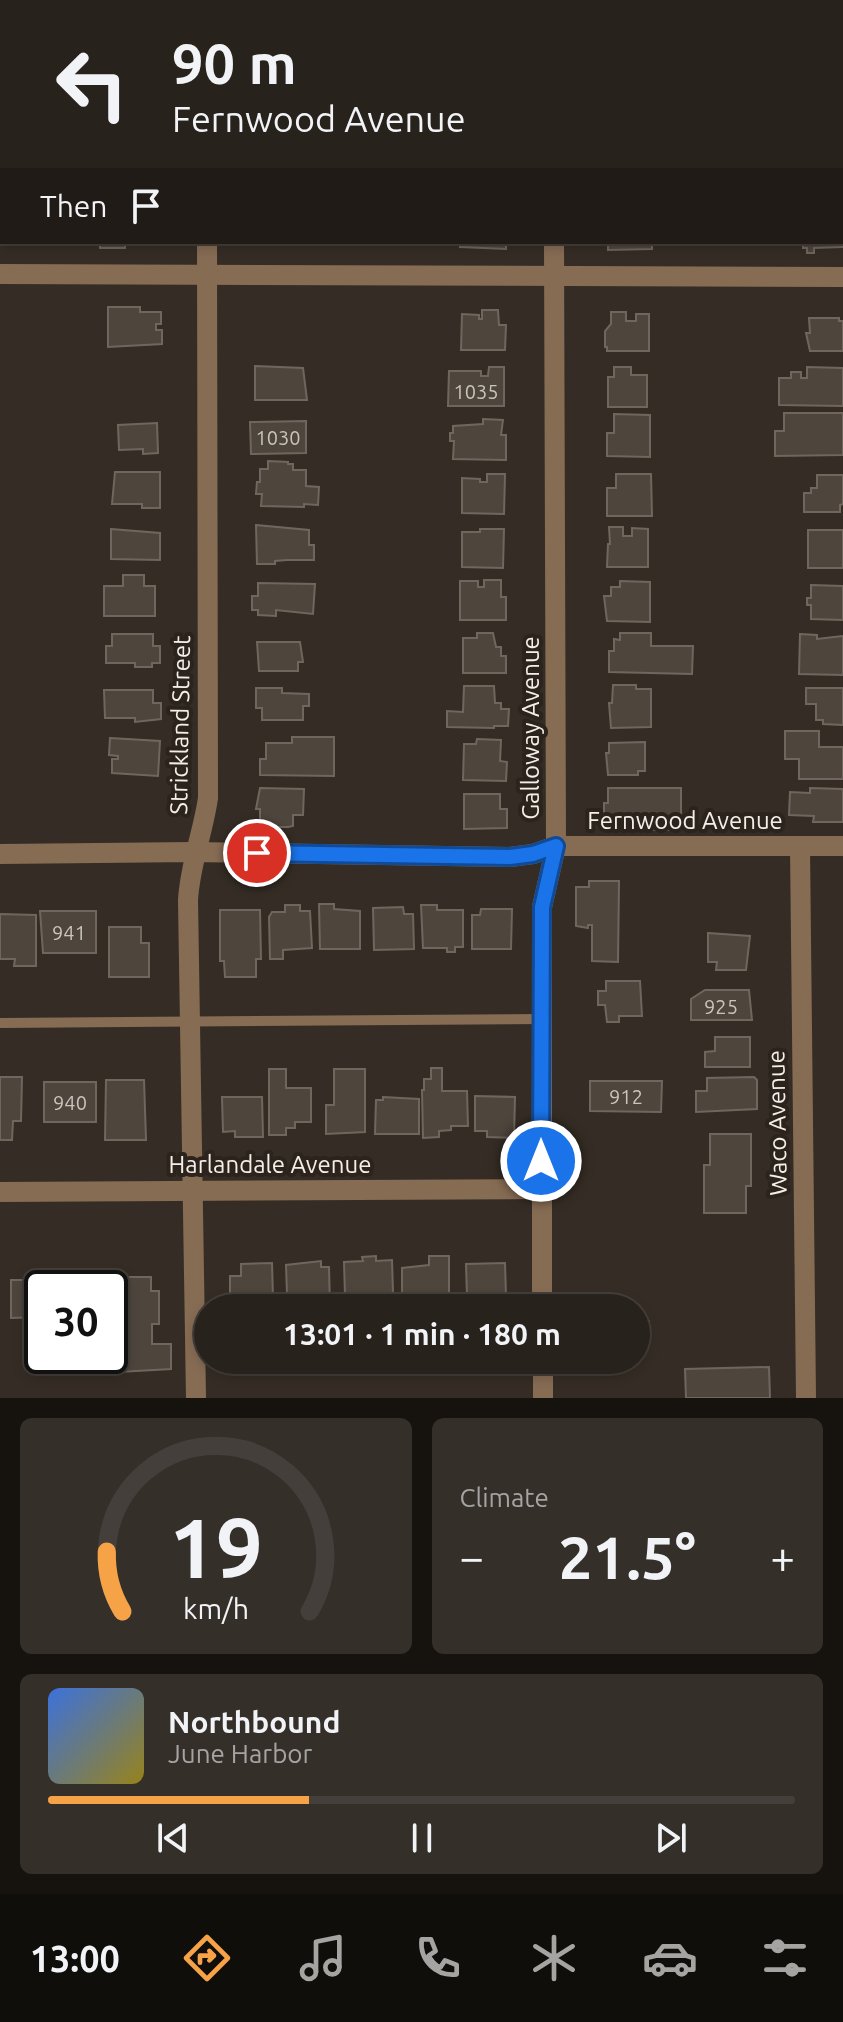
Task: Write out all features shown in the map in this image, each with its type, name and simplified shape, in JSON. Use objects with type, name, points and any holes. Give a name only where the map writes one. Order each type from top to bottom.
[{"type":"street","name":"Strickland Street","points":[[196,1398],[188,900],[189,874],[204,826],[208,798],[207,244]]},
{"type":"street","name":"Galloway Avenue","points":[[542,1294],[542,907],[556,846],[554,244]]},
{"type":"street","points":[[0,274],[843,277]]},
{"type":"street","name":"Fernwood Avenue","points":[[0,854],[194,852],[510,857],[533,854],[556,846],[843,846]]},
{"type":"street","name":"Waco Avenue","points":[[800,847],[806,1398]]},
{"type":"street","name":"Harlandale Avenue","points":[[0,1192],[541,1189]]},
{"type":"street","points":[[543,1374],[543,1398]]},
{"type":"lane","points":[[0,1023],[541,1019]]},
{"type":"building","points":[[125,244],[125,248],[100,248],[100,245],[93,245]]},
{"type":"building","points":[[460,244],[506,244],[506,249],[460,247]]},
{"type":"building","points":[[608,244],[652,244],[652,249],[608,250]]},
{"type":"building","points":[[803,244],[843,244],[843,247],[814,248],[814,253],[807,253],[807,248],[803,248]]},
{"type":"building","points":[[108,307],[140,307],[140,312],[161,312],[161,324],[156,324],[156,330],[162,330],[162,344],[108,347]]},
{"type":"building","points":[[482,310],[498,310],[499,325],[506,325],[505,350],[461,350],[462,314],[479,315],[482,319]]},
{"type":"building","points":[[611,312],[626,312],[626,321],[636,321],[636,314],[649,314],[649,351],[607,351],[605,331],[611,324]]},
{"type":"building","points":[[809,318],[839,318],[843,321],[843,351],[810,351],[806,333],[810,333]]},
{"type":"building","points":[[255,366],[303,368],[307,400],[255,400]]},
{"type":"building","points":[[489,367],[504,367],[504,406],[448,406],[449,371],[481,371],[481,376],[488,376]]},
{"type":"building","points":[[614,367],[631,367],[631,375],[647,375],[647,407],[608,407],[608,377],[614,377]]},
{"type":"building","points":[[807,367],[843,368],[843,406],[779,405],[779,378],[791,378],[791,372],[801,372],[801,378],[807,378]]},
{"type":"building","points":[[784,413],[843,413],[843,455],[775,456],[775,431],[784,431]]},
{"type":"building","points":[[614,414],[650,415],[650,457],[607,456],[607,433],[614,433]]},
{"type":"building","points":[[483,419],[503,420],[501,435],[506,435],[506,460],[453,459],[454,441],[450,441],[450,433],[453,433],[453,426],[483,424]]},
{"type":"building","points":[[306,421],[306,453],[251,454],[250,422]]},
{"type":"building","points":[[157,423],[158,453],[143,454],[143,449],[119,450],[118,425]]},
{"type":"building","points":[[268,461],[288,462],[293,464],[293,470],[306,470],[306,486],[319,487],[318,505],[261,506],[262,494],[256,494],[257,482],[260,482],[260,469],[268,469]]},
{"type":"building","points":[[115,472],[160,472],[160,508],[142,508],[142,504],[112,504]]},
{"type":"building","points":[[487,474],[505,474],[504,514],[462,513],[462,478],[487,482]]},
{"type":"building","points":[[616,474],[651,474],[652,516],[607,516],[607,488],[616,488]]},
{"type":"building","points":[[817,475],[843,475],[840,512],[804,512],[804,493],[811,493],[811,488],[817,488]]},
{"type":"building","points":[[256,525],[309,530],[309,545],[314,545],[314,560],[257,564]]},
{"type":"building","points":[[609,527],[623,527],[623,536],[632,536],[632,528],[648,529],[648,567],[607,567]]},
{"type":"building","points":[[111,529],[160,533],[160,560],[111,559]]},
{"type":"building","points":[[480,529],[504,529],[503,568],[462,567],[462,532],[480,532]]},
{"type":"building","points":[[808,530],[843,530],[843,568],[808,568]]},
{"type":"building","points":[[123,575],[144,575],[144,586],[155,586],[155,616],[104,616],[104,586],[123,586]]},
{"type":"building","points":[[484,580],[501,580],[501,597],[506,597],[506,620],[460,620],[460,581],[478,581],[478,587],[484,587]]},
{"type":"building","points":[[620,581],[650,582],[650,622],[607,621],[604,596],[611,596],[611,587],[620,587]]},
{"type":"building","points":[[258,583],[315,584],[313,614],[276,610],[276,616],[258,615],[258,610],[252,610],[252,596],[258,596]]},
{"type":"building","points":[[811,585],[843,586],[843,620],[811,619],[811,605],[807,605],[807,598],[811,598]]},
{"type":"building","points":[[477,633],[493,633],[496,647],[501,647],[501,656],[506,656],[506,673],[463,673],[463,638],[477,638]]},
{"type":"building","points":[[620,633],[651,633],[651,646],[693,646],[692,674],[609,672],[609,651],[614,651],[614,639],[620,640]]},
{"type":"building","points":[[112,634],[153,634],[153,646],[160,646],[160,663],[152,663],[152,667],[135,667],[135,663],[106,663],[106,646],[112,646]]},
{"type":"building","points":[[800,634],[817,635],[817,639],[843,636],[843,675],[799,674]]},
{"type":"building","points":[[257,642],[300,642],[303,662],[298,662],[298,671],[259,671]]},
{"type":"building","points":[[613,685],[636,685],[636,689],[651,689],[651,727],[611,728],[609,703],[612,703]]},
{"type":"building","points":[[464,686],[494,686],[495,703],[501,703],[501,709],[509,709],[508,726],[447,727],[447,711],[463,712]]},
{"type":"building","points":[[256,688],[282,688],[282,693],[309,694],[309,706],[303,706],[303,720],[262,720],[262,708],[256,708]]},
{"type":"building","points":[[806,688],[843,688],[843,725],[823,724],[823,720],[816,720],[816,704],[806,704]]},
{"type":"building","points":[[104,690],[153,690],[153,703],[161,703],[161,719],[135,722],[135,718],[105,718]]},
{"type":"building","points":[[785,731],[819,731],[819,747],[843,747],[843,779],[799,779],[799,759],[785,759]]},
{"type":"building","points":[[292,737],[334,737],[334,776],[260,775],[260,759],[266,759],[266,743],[292,743]]},
{"type":"building","points":[[110,738],[160,741],[158,776],[112,773],[112,759],[118,759],[118,756],[109,755]]},
{"type":"building","points":[[477,739],[501,740],[500,761],[507,762],[506,781],[463,780],[464,744],[476,744]]},
{"type":"building","points":[[645,742],[645,771],[638,771],[638,775],[608,775],[606,753],[609,753],[609,743]]},
{"type":"building","points":[[260,788],[304,789],[303,815],[293,815],[293,826],[260,827],[260,809],[256,809]]},
{"type":"building","points":[[608,788],[681,788],[681,830],[604,830],[604,803],[608,803]]},
{"type":"building","points":[[810,788],[843,789],[843,822],[813,822],[814,816],[789,815],[790,792],[810,793]]},
{"type":"building","points":[[464,794],[500,794],[500,809],[507,809],[507,828],[464,829]]},
{"type":"building","points":[[589,881],[619,881],[618,962],[592,961],[592,925],[588,928],[576,926],[576,887],[589,887]]},
{"type":"building","points":[[319,904],[334,904],[334,909],[360,911],[360,949],[320,949]]},
{"type":"building","points":[[285,905],[300,905],[300,911],[310,911],[312,948],[283,950],[283,959],[270,959],[269,917],[272,912],[285,912]]},
{"type":"building","points":[[421,905],[437,905],[437,910],[463,910],[463,947],[455,947],[455,952],[447,952],[447,948],[423,948]]},
{"type":"building","points":[[403,907],[404,914],[413,914],[414,949],[374,950],[373,908]]},
{"type":"building","points":[[481,909],[512,909],[511,949],[472,949],[472,915],[480,915]]},
{"type":"building","points":[[220,910],[260,910],[261,959],[256,959],[256,977],[225,977],[224,961],[220,961]]},
{"type":"building","points":[[40,911],[96,911],[96,953],[43,953]]},
{"type":"building","points":[[0,914],[36,915],[36,966],[14,966],[15,959],[0,959]]},
{"type":"building","points":[[109,927],[141,927],[141,943],[149,943],[149,977],[109,977]]},
{"type":"building","points":[[708,933],[750,936],[746,970],[716,970],[717,962],[708,962]]},
{"type":"building","points":[[606,981],[640,981],[642,1016],[619,1016],[619,1022],[607,1022],[605,1005],[598,1005],[598,991],[606,991]]},
{"type":"building","points":[[705,990],[749,990],[752,1020],[691,1020],[691,999]]},
{"type":"building","points":[[715,1037],[750,1037],[750,1067],[705,1067],[705,1052],[715,1051]]},
{"type":"building","points":[[431,1068],[442,1068],[442,1091],[467,1091],[468,1126],[451,1126],[451,1130],[439,1131],[439,1137],[423,1138],[422,1090],[424,1079],[431,1079]]},
{"type":"building","points":[[269,1069],[286,1069],[286,1088],[311,1088],[311,1122],[295,1122],[295,1128],[286,1128],[286,1135],[269,1135]]},
{"type":"building","points":[[334,1069],[365,1069],[365,1132],[326,1134],[326,1105],[334,1105]]},
{"type":"building","points":[[0,1077],[22,1077],[21,1121],[13,1121],[12,1140],[0,1140]]},
{"type":"building","points":[[754,1077],[757,1080],[757,1109],[696,1112],[696,1091],[707,1091],[707,1078]]},
{"type":"building","points":[[106,1080],[144,1080],[146,1140],[105,1140]]},
{"type":"building","points":[[590,1081],[662,1081],[661,1112],[590,1111]]},
{"type":"building","points":[[44,1082],[96,1082],[96,1122],[44,1122]]},
{"type":"building","points":[[475,1096],[515,1097],[514,1138],[487,1137],[487,1131],[475,1131]]},
{"type":"building","points":[[222,1097],[262,1097],[263,1137],[235,1137],[235,1131],[223,1132]]},
{"type":"building","points":[[383,1097],[419,1099],[419,1134],[375,1134],[376,1100],[383,1100]]},
{"type":"building","points":[[710,1134],[751,1134],[751,1186],[746,1186],[746,1213],[704,1213],[704,1165],[710,1165]]},
{"type":"building","points":[[376,1256],[376,1261],[392,1260],[393,1293],[345,1294],[344,1262],[363,1261],[362,1257]]},
{"type":"building","points":[[429,1256],[449,1256],[449,1293],[402,1293],[402,1268],[429,1265]]},
{"type":"building","points":[[321,1261],[321,1267],[329,1267],[330,1294],[287,1294],[286,1265]]},
{"type":"building","points":[[272,1263],[273,1294],[230,1294],[230,1276],[241,1276],[241,1264]]},
{"type":"building","points":[[505,1263],[506,1294],[467,1294],[466,1264]]},
{"type":"building","points":[[128,1277],[151,1277],[151,1291],[159,1291],[159,1324],[152,1324],[152,1344],[171,1344],[171,1369],[128,1371]]},
{"type":"building","points":[[11,1280],[24,1280],[24,1318],[11,1318]]},
{"type":"building","points":[[769,1367],[770,1398],[686,1398],[685,1369]]},
{"type":"route","points":[[257,853],[510,857],[533,854],[556,846],[542,907],[541,1161]]}]
